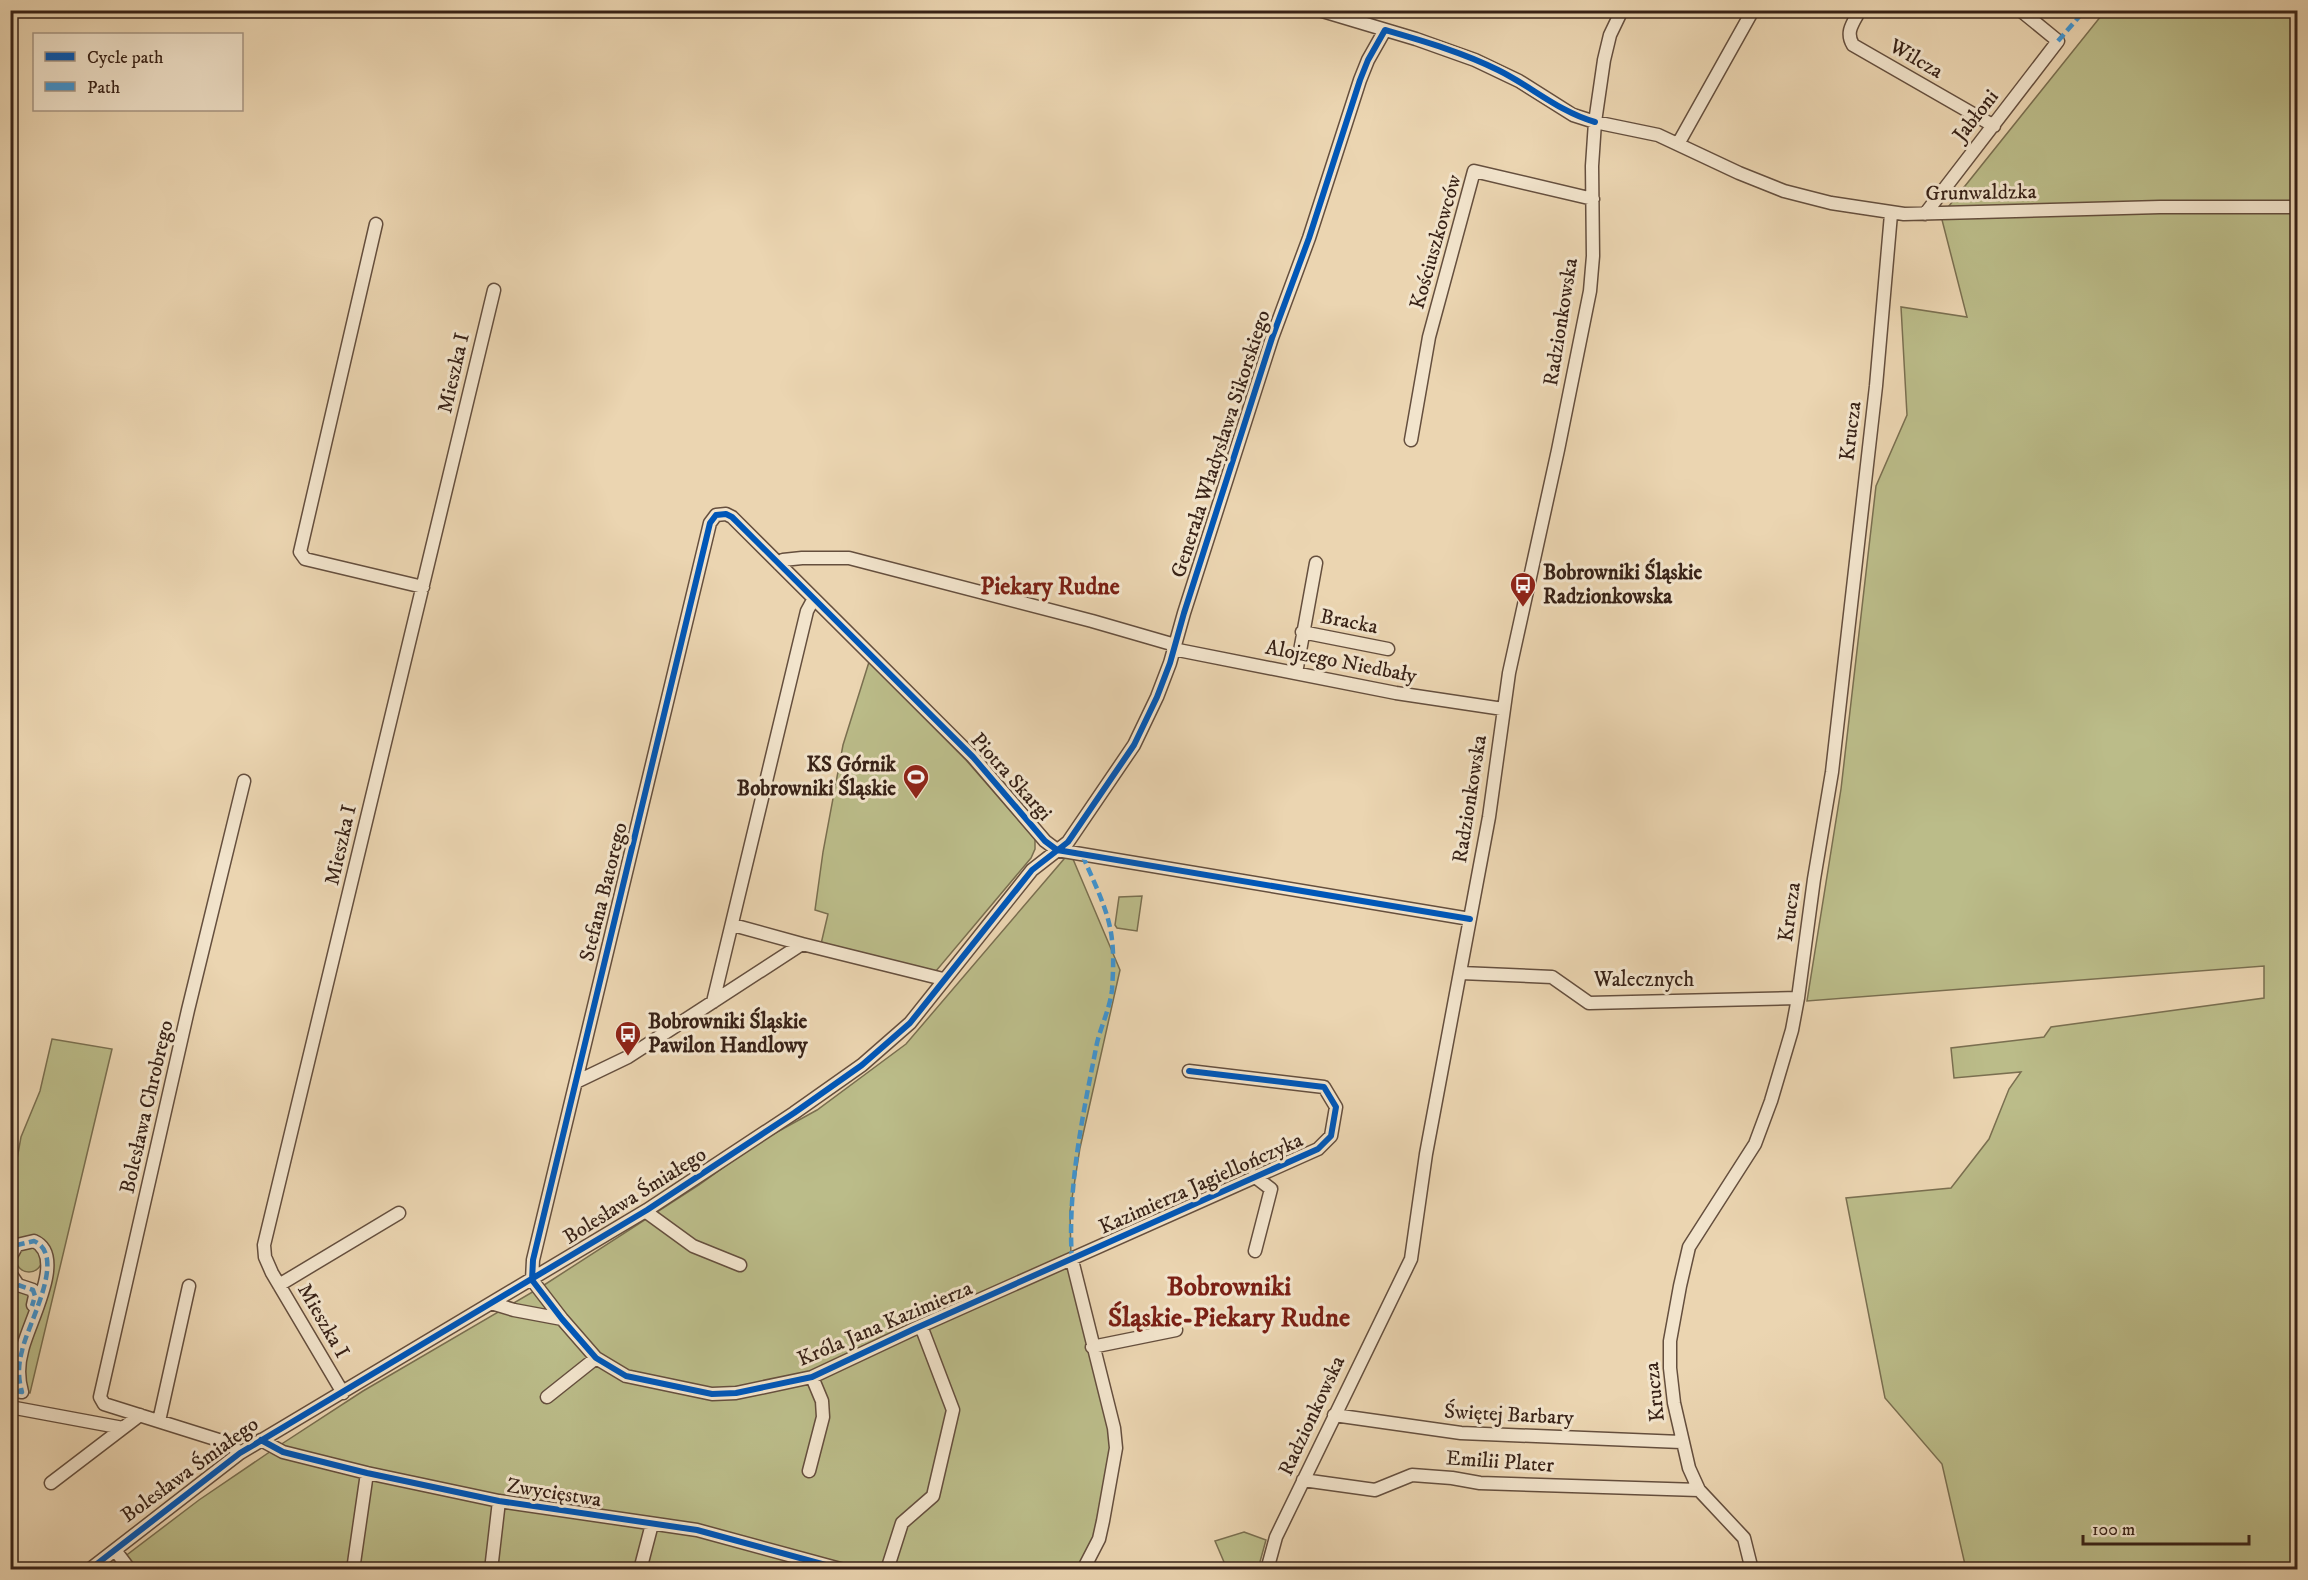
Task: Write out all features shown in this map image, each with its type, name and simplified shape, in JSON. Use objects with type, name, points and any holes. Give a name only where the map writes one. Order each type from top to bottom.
[{"type":"street","name":"Grunwaldzka","points":[[1319,10],[1416,39],[1497,69],[1573,115],[1595,122],[1642,130],[1784,191],[1831,203],[1891,213],[1925,214],[2160,207],[2298,207]]},
{"type":"street","name":"Radzionkowska","points":[[1267,1569],[1276,1537],[1411,1259],[1426,1154],[1489,818],[1503,709],[1516,638],[1587,309],[1593,256],[1595,122],[1610,35],[1622,10]]},
{"type":"street","points":[[1678,144],[1753,10]]},
{"type":"street","name":"Wilcza","points":[[1860,10],[1850,28],[1848,38],[1853,45],[1994,126]]},
{"type":"street","name":"Jabłoni","points":[[1925,214],[2058,41],[2020,10]]},
{"type":"street","name":"Generała Władysława Sikorskiego","points":[[1057,850],[1068,842],[1082,824],[1134,745],[1157,697],[1272,338],[1309,238],[1360,80],[1384,30]]},
{"type":"street","name":"Kościuszkowców","points":[[1411,440],[1429,337],[1474,171],[1593,199]]},
{"type":"street","name":"Krucza","points":[[1752,1569],[1744,1538],[1699,1490],[1689,1468],[1682,1442],[1670,1368],[1670,1341],[1689,1247],[1755,1144],[1771,1101],[1792,1030],[1832,772],[1876,386],[1891,213]]},
{"type":"street","points":[[376,224],[300,552],[305,559],[423,587]]},
{"type":"street","name":"Mieszka I","points":[[343,1393],[265,1257],[266,1237],[494,290]]},
{"type":"street","name":"Piotra Skargi","points":[[716,515],[726,514],[732,517],[973,757],[1045,840],[1057,850],[1470,919]]},
{"type":"street","name":"Stefana Batorego","points":[[532,1280],[533,1260],[710,523],[716,515]]},
{"type":"street","name":"Alojzego Niedbały","points":[[779,564],[783,560],[802,558],[849,558],[1092,621],[1174,647],[1396,693],[1503,709]]},
{"type":"street","name":"Bracka","points":[[1296,673],[1316,563]]},
{"type":"street","points":[[713,1002],[807,611],[813,600]]},
{"type":"street","name":"Bracka","points":[[1302,632],[1388,649]]},
{"type":"street","name":"Bolesława Chrobrego","points":[[240,1452],[228,1443],[104,1404],[100,1397],[188,1010],[244,781]]},
{"type":"street","name":"Bolesława Śmiałego","points":[[89,1569],[240,1452],[343,1393],[647,1210],[862,1065],[910,1023],[1032,870],[1057,850]]},
{"type":"street","points":[[733,925],[943,979]]},
{"type":"street","points":[[576,1082],[628,1057],[802,944]]},
{"type":"street","name":"Walecznych","points":[[1461,973],[1552,977],[1590,1003],[1798,998]]},
{"type":"street","name":"Kazimierza Jagiellończyka","points":[[1072,1260],[1318,1149],[1331,1136],[1336,1107],[1324,1087],[1189,1071]]},
{"type":"street","points":[[1254,1176],[1271,1189],[1255,1251]]},
{"type":"street","points":[[647,1210],[649,1214],[693,1246],[740,1265]]},
{"type":"street","points":[[279,1285],[399,1213]]},
{"type":"street","points":[[10,1258],[20,1244],[34,1242],[43,1246],[48,1262],[43,1288],[22,1350],[19,1380],[22,1392],[10,1388],[19,1345],[35,1296],[30,1288],[22,1287],[15,1282],[10,1273]]},
{"type":"street","points":[[1072,1260],[1114,1428],[1116,1448],[1099,1539],[1083,1569]]},
{"type":"street","name":"Króla Jana Kazimierza","points":[[532,1280],[596,1359],[626,1376],[712,1395],[736,1393],[812,1377],[1072,1260]]},
{"type":"street","points":[[159,1421],[189,1286]]},
{"type":"street","points":[[491,1303],[562,1319]]},
{"type":"street","points":[[887,1569],[902,1523],[933,1496],[954,1410],[921,1326]]},
{"type":"street","points":[[1092,1347],[1176,1330]]},
{"type":"street","points":[[547,1397],[596,1359]]},
{"type":"street","name":"Króla Jana Kazimierza","points":[[809,1471],[823,1417],[822,1401],[812,1377]]},
{"type":"street","points":[[10,1407],[123,1428]]},
{"type":"street","points":[[51,1483],[140,1415]]},
{"type":"street","name":"Świętej Barbary","points":[[1335,1415],[1461,1434],[1682,1442]]},
{"type":"street","name":"Zwycięstwa","points":[[261,1440],[283,1452],[367,1473],[499,1501],[697,1530],[844,1569]]},
{"type":"street","points":[[353,1569],[367,1473]]},
{"type":"street","name":"Emilii Plater","points":[[1303,1480],[1375,1490],[1412,1475],[1480,1483],[1699,1490]]},
{"type":"street","points":[[491,1569],[499,1501]]},
{"type":"street","points":[[640,1569],[652,1524]]},
{"type":"street","points":[[115,1550],[130,1569]]},
{"type":"green space","points":[[2105,11],[2297,11],[2297,1569],[1966,1569],[1942,1464],[1885,1398],[1846,1198],[1951,1188],[1989,1139],[2009,1089],[2021,1072],[1954,1078],[1951,1048],[2044,1037],[2051,1027],[2264,998],[2264,966],[1807,1001],[1841,789],[1876,486],[1907,415],[1901,307],[1967,317],[1941,216]]},
{"type":"green space","name":"KS Górnik Bobrowniki Śląskie","points":[[869,662],[966,760],[1035,839],[1035,849],[1031,858],[936,971],[821,944],[828,914],[815,910],[823,852],[843,745]]},
{"type":"green space","points":[[1070,852],[1120,970],[1080,1148],[1070,1211],[1071,1260],[1112,1447],[1106,1505],[1085,1569],[107,1570],[199,1500],[277,1447],[363,1391],[541,1287],[699,1185],[759,1142],[817,1110],[906,1044]]},
{"type":"green space","points":[[1142,896],[1137,931],[1117,928],[1115,925],[1119,897]]},
{"type":"green space","points":[[52,1039],[112,1049],[30,1393],[22,1392],[19,1380],[47,1254],[27,1242],[11,1258],[11,1192],[21,1137],[40,1091]]},
{"type":"green space","points":[[29,1246],[38,1250],[42,1259],[38,1268],[29,1272],[20,1268],[16,1259],[20,1250]]},
{"type":"green space","points":[[10,1273],[35,1296],[16,1356],[11,1386]]},
{"type":"green space","points":[[1244,1532],[1266,1540],[1258,1569],[1227,1569],[1215,1541]]},
{"type":"marked path","points":[[2058,41],[2085,10]]},
{"type":"marked path","points":[[1072,1260],[1072,1206],[1077,1151],[1097,1043],[1111,997],[1113,965],[1108,918],[1082,854]]},
{"type":"marked path","points":[[10,1258],[17,1245],[34,1241],[43,1249],[47,1261],[43,1292],[21,1356],[19,1372],[22,1392],[10,1390]]},
{"type":"marked path","points":[[10,1273],[18,1285],[33,1290],[35,1296],[32,1306]]},
{"type":"cycle path","points":[[89,1570],[240,1453],[647,1210],[862,1065],[910,1023],[1032,870],[1068,842],[1134,745],[1157,697],[1170,663],[1272,338],[1309,238],[1360,80],[1385,30],[1442,47],[1484,64],[1510,76],[1569,112],[1595,122]]},
{"type":"cycle path","points":[[532,1280],[533,1260],[710,523],[716,515],[726,514],[732,517],[973,757],[1045,841],[1057,850],[1470,919]]},
{"type":"cycle path","points":[[532,1280],[596,1358],[626,1376],[712,1394],[736,1393],[812,1377],[914,1329],[1318,1149],[1331,1136],[1336,1107],[1324,1087],[1189,1071]]},
{"type":"cycle path","points":[[261,1440],[283,1452],[367,1473],[499,1501],[697,1530],[844,1570]]},
{"type":"place","name":"Bobrowniki Śląskie Radzionkowska","points":[[1523,608]]},
{"type":"place","name":"KS Górnik Bobrowniki Śląskie","points":[[916,800]]},
{"type":"place","name":"Bobrowniki Śląskie Pawilon Handlowy","points":[[628,1057]]},
{"type":"district","name":"Piekary Rudne","points":[[1050,587]]},
{"type":"district","name":"Bobrowniki Śląskie-Piekary Rudne","points":[[1229,1302]]}]
